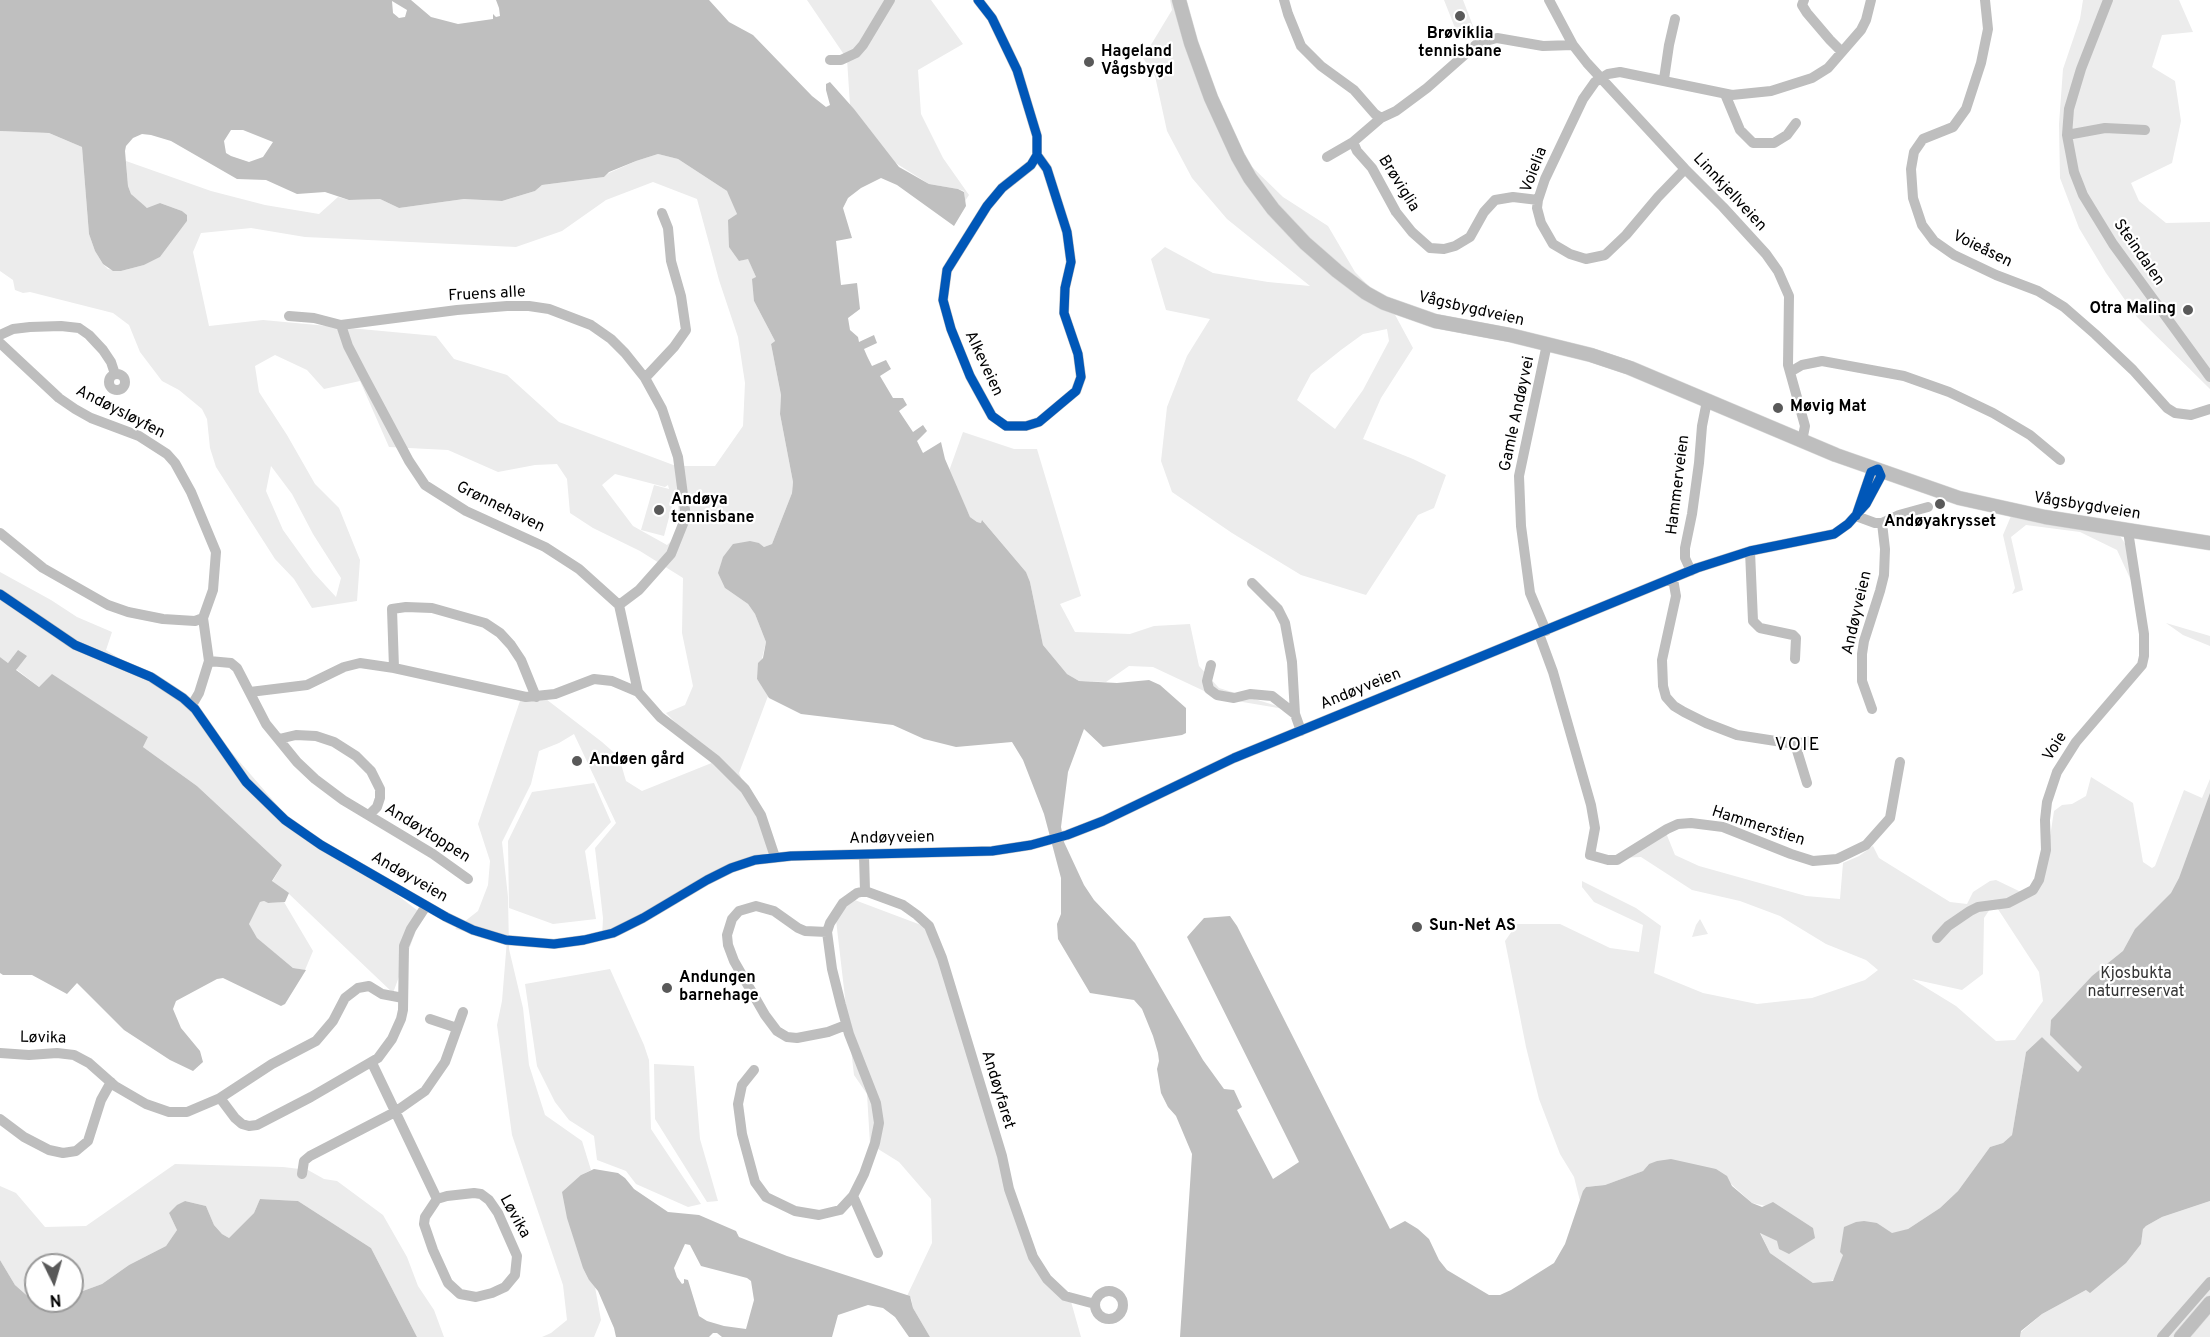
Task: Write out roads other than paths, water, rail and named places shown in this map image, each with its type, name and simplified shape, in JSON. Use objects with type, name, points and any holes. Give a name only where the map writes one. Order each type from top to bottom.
[{"type":"main road","name":"Vågsbygdveien","points":[[1179,0],[1191,43],[1211,98],[1250,178],[1273,209],[1319,256],[1366,293],[1403,311],[1436,321],[1591,355],[1630,369],[1877,472],[1937,494],[2045,518],[2210,543]]},
{"type":"main road","points":[[2181,1337],[2210,1303]]},
{"type":"street","points":[[830,60],[841,60],[856,53],[890,0]]},
{"type":"street","name":"Alkeveien","points":[[978,0],[992,18],[1017,70],[1037,136],[1037,155],[1031,165],[1002,188],[987,206],[947,270],[943,289],[945,309],[970,376],[992,416],[1006,426],[1026,426],[1039,422],[1076,391],[1082,377],[1078,354],[1064,313],[1065,288],[1071,262],[1069,241],[1047,169],[1037,155]]},
{"type":"street","points":[[1284,0],[1301,46],[1321,66],[1354,90],[1381,118]]},
{"type":"street","name":"Linnkjellveien","points":[[1549,0],[1572,45],[1685,170],[1766,254],[1782,279],[1790,306],[1788,347],[1790,372],[1805,426],[1802,441]]},
{"type":"street","points":[[1601,79],[1608,74],[1620,72],[1705,91],[1738,95],[1761,93],[1803,82],[1821,74],[1861,30],[1871,0]]},
{"type":"street","name":"Voieåsen","points":[[1985,0],[1988,29],[1981,63],[1966,109],[1953,127],[1923,139],[1914,152],[1911,169],[1913,198],[1922,225],[1934,241],[1954,255],[2037,291],[2064,307],[2133,370],[2159,400],[2175,413],[2191,415],[2210,409]]},
{"type":"street","name":"Steindalen","points":[[2108,0],[2073,93],[2067,135],[2069,156],[2076,180],[2095,217],[2210,377]]},
{"type":"street","points":[[1801,2],[1818,27],[1842,52]]},
{"type":"street","points":[[1664,80],[1669,45],[1676,19]]},
{"type":"street","points":[[1327,157],[1353,142],[1381,118],[1407,104],[1478,43],[1497,38],[1554,47],[1572,45]]},
{"type":"street","name":"Voielia","points":[[1601,79],[1595,82],[1583,99],[1549,169],[1538,200],[1537,208],[1541,223],[1553,244],[1570,254],[1586,259],[1605,255],[1685,170]]},
{"type":"street","points":[[1725,94],[1740,130],[1753,143],[1774,143],[1787,135],[1796,123]]},
{"type":"street","points":[[2067,135],[2105,128],[2145,130]]},
{"type":"street","name":"Brøviglia","points":[[1353,142],[1357,151],[1372,168],[1396,212],[1412,232],[1430,248],[1444,249],[1455,246],[1470,237],[1484,212],[1495,200],[1513,197],[1538,200]]},
{"type":"street","points":[[645,378],[674,347],[686,330],[681,296],[671,261],[668,228],[662,213]]},
{"type":"street","name":"Fruens alle","points":[[341,325],[507,306],[549,309],[591,325],[625,353],[645,378],[662,409],[678,457],[684,490],[684,519],[666,560],[639,590],[619,605]]},
{"type":"street","points":[[289,316],[325,320],[341,325]]},
{"type":"street","name":"Grønnehaven","points":[[341,325],[348,346],[362,373],[424,485],[466,511],[546,547],[579,569],[619,605]]},
{"type":"street","name":"Andøysløyfen","points":[[0,335],[13,329],[30,327],[79,328],[103,350],[115,374]]},
{"type":"street","name":"Andøysløyfen","points":[[0,343],[59,398],[75,409],[91,418],[139,436],[167,454],[175,463],[191,492],[216,552],[213,590],[203,618]]},
{"type":"street","name":"Gamle Andøyvei","points":[[1542,632],[1530,593],[1521,526],[1519,476],[1547,344]]},
{"type":"street","points":[[1790,372],[1802,365],[1822,361],[1887,372],[1913,379],[1949,392],[1993,413],[2030,435],[2060,460]]},
{"type":"street","name":"Hammerveien","points":[[1691,571],[1685,558],[1685,548],[1692,514],[1707,401]]},
{"type":"street","points":[[1877,472],[1856,516],[1868,522],[1882,523],[1899,515],[1928,507]]},
{"type":"street","name":"Andøyveien","points":[[0,594],[75,645],[151,677],[192,705],[246,782],[285,820],[321,845],[464,926],[498,938],[533,943],[564,943],[613,933],[707,880],[731,868],[755,860],[775,857],[992,851],[1067,835],[1103,821],[1234,758],[1691,571],[1750,552],[1834,534],[1856,516]]},
{"type":"street","name":"Andøyveien","points":[[1872,709],[1862,681],[1862,661],[1864,641],[1884,575],[1885,549],[1882,523]]},
{"type":"street","name":"Voie","points":[[1937,938],[1948,926],[1978,907],[2008,903],[2033,890],[2039,880],[2046,850],[2047,802],[2057,772],[2076,742],[2142,665],[2144,634],[2128,531]]},
{"type":"street","points":[[0,532],[43,568],[108,604],[128,612],[163,619],[195,621],[203,618],[209,661],[199,693],[192,705]]},
{"type":"street","points":[[1750,552],[1753,621],[1760,628],[1793,634],[1796,638],[1795,659]]},
{"type":"street","points":[[1673,579],[1676,596],[1662,660],[1662,680],[1666,697],[1684,712],[1737,735],[1796,744],[1811,741]]},
{"type":"street","points":[[1252,583],[1278,609],[1288,632],[1295,714],[1301,731]]},
{"type":"street","points":[[619,605],[638,692]]},
{"type":"street","points":[[394,668],[392,609],[432,608],[485,623],[500,633],[512,645],[521,660],[536,697]]},
{"type":"street","name":"Hammerstien","points":[[1542,632],[1592,812],[1595,828],[1590,855],[1617,860],[1667,829],[1678,824],[1691,823],[1723,827],[1791,855],[1813,861],[1837,859],[1866,845],[1890,818],[1900,762]]},
{"type":"street","name":"Andøytoppen","points":[[209,661],[231,663],[237,668],[266,724],[297,762],[315,779],[343,800],[468,879]]},
{"type":"street","points":[[250,692],[307,685],[344,667],[360,663],[394,668],[516,696],[536,697],[555,694],[594,679],[612,681],[638,692],[660,717],[716,760],[745,789],[761,815],[775,857]]},
{"type":"street","points":[[1211,665],[1207,681],[1209,689],[1217,695],[1234,698],[1250,694],[1272,696],[1295,714]]},
{"type":"street","name":"Andøytoppen","points":[[279,739],[296,735],[315,736],[334,741],[356,756],[371,771],[380,789],[377,807],[369,815]]},
{"type":"street","points":[[1796,744],[1807,783]]},
{"type":"street","points":[[754,1070],[742,1085],[738,1104],[742,1134],[751,1170],[760,1190],[766,1197],[784,1207],[806,1214],[819,1215],[840,1210],[854,1196],[867,1164],[879,1123],[876,1103],[846,1025],[832,969],[827,932],[843,903],[857,893],[865,891],[864,855]]},
{"type":"street","name":"Andøyfaret","points":[[865,891],[903,905],[928,926],[942,958],[1002,1156],[1009,1189],[1033,1257],[1047,1279],[1065,1296],[1095,1304]]},
{"type":"street","points":[[220,1098],[242,1124],[257,1125],[372,1062],[385,1050],[397,1030],[403,1010],[404,946],[411,928],[426,906]]},
{"type":"street","points":[[827,932],[805,931],[774,910],[756,906],[739,911],[732,919],[728,945],[734,962],[759,1006],[777,1031],[797,1038],[828,1032],[846,1025]]},
{"type":"street","name":"Løvika","points":[[0,1053],[74,1055],[146,1104],[169,1112],[187,1112],[220,1098],[272,1064],[316,1041],[333,1021],[345,998],[357,988],[369,986],[382,994],[403,998]]},
{"type":"street","points":[[302,1174],[304,1161],[310,1156],[394,1112],[417,1098],[433,1082],[445,1062],[463,1012]]},
{"type":"street","points":[[430,1019],[457,1028]]},
{"type":"street","points":[[372,1062],[436,1199]]},
{"type":"street","points":[[0,1119],[24,1137],[48,1150],[63,1153],[75,1151],[88,1141],[101,1100],[111,1082]]},
{"type":"street","name":"Løvika","points":[[474,1193],[481,1194],[489,1200],[498,1213],[517,1256],[515,1275],[505,1287],[476,1297],[460,1294],[448,1283],[424,1224],[436,1199],[474,1193]]},
{"type":"street","points":[[854,1196],[878,1253]]},
{"type":"street","points":[[2162,1337],[2210,1282]]},
{"type":"place","name":"Brøviklia tennisbane","points":[[1460,16]]},
{"type":"place","name":"Hageland Vågsbygd","points":[[1089,62]]},
{"type":"place","name":"Otra Maling","points":[[2188,310]]},
{"type":"place","name":"Møvig Mat","points":[[1778,408]]},
{"type":"place","name":"Andøyakrysset","points":[[1940,504]]},
{"type":"place","name":"Andøya tennisbane","points":[[659,510]]},
{"type":"place","name":"Andøen gård","points":[[577,761]]},
{"type":"place","name":"Sun-Net AS","points":[[1417,927]]},
{"type":"place","name":"Andungen barnehage","points":[[667,988]]},
{"type":"district","name":"VOIE","points":[[1798,746]]},
{"type":"park label","name":"Kjosbukta naturreservat","points":[[2136,984]]}]
